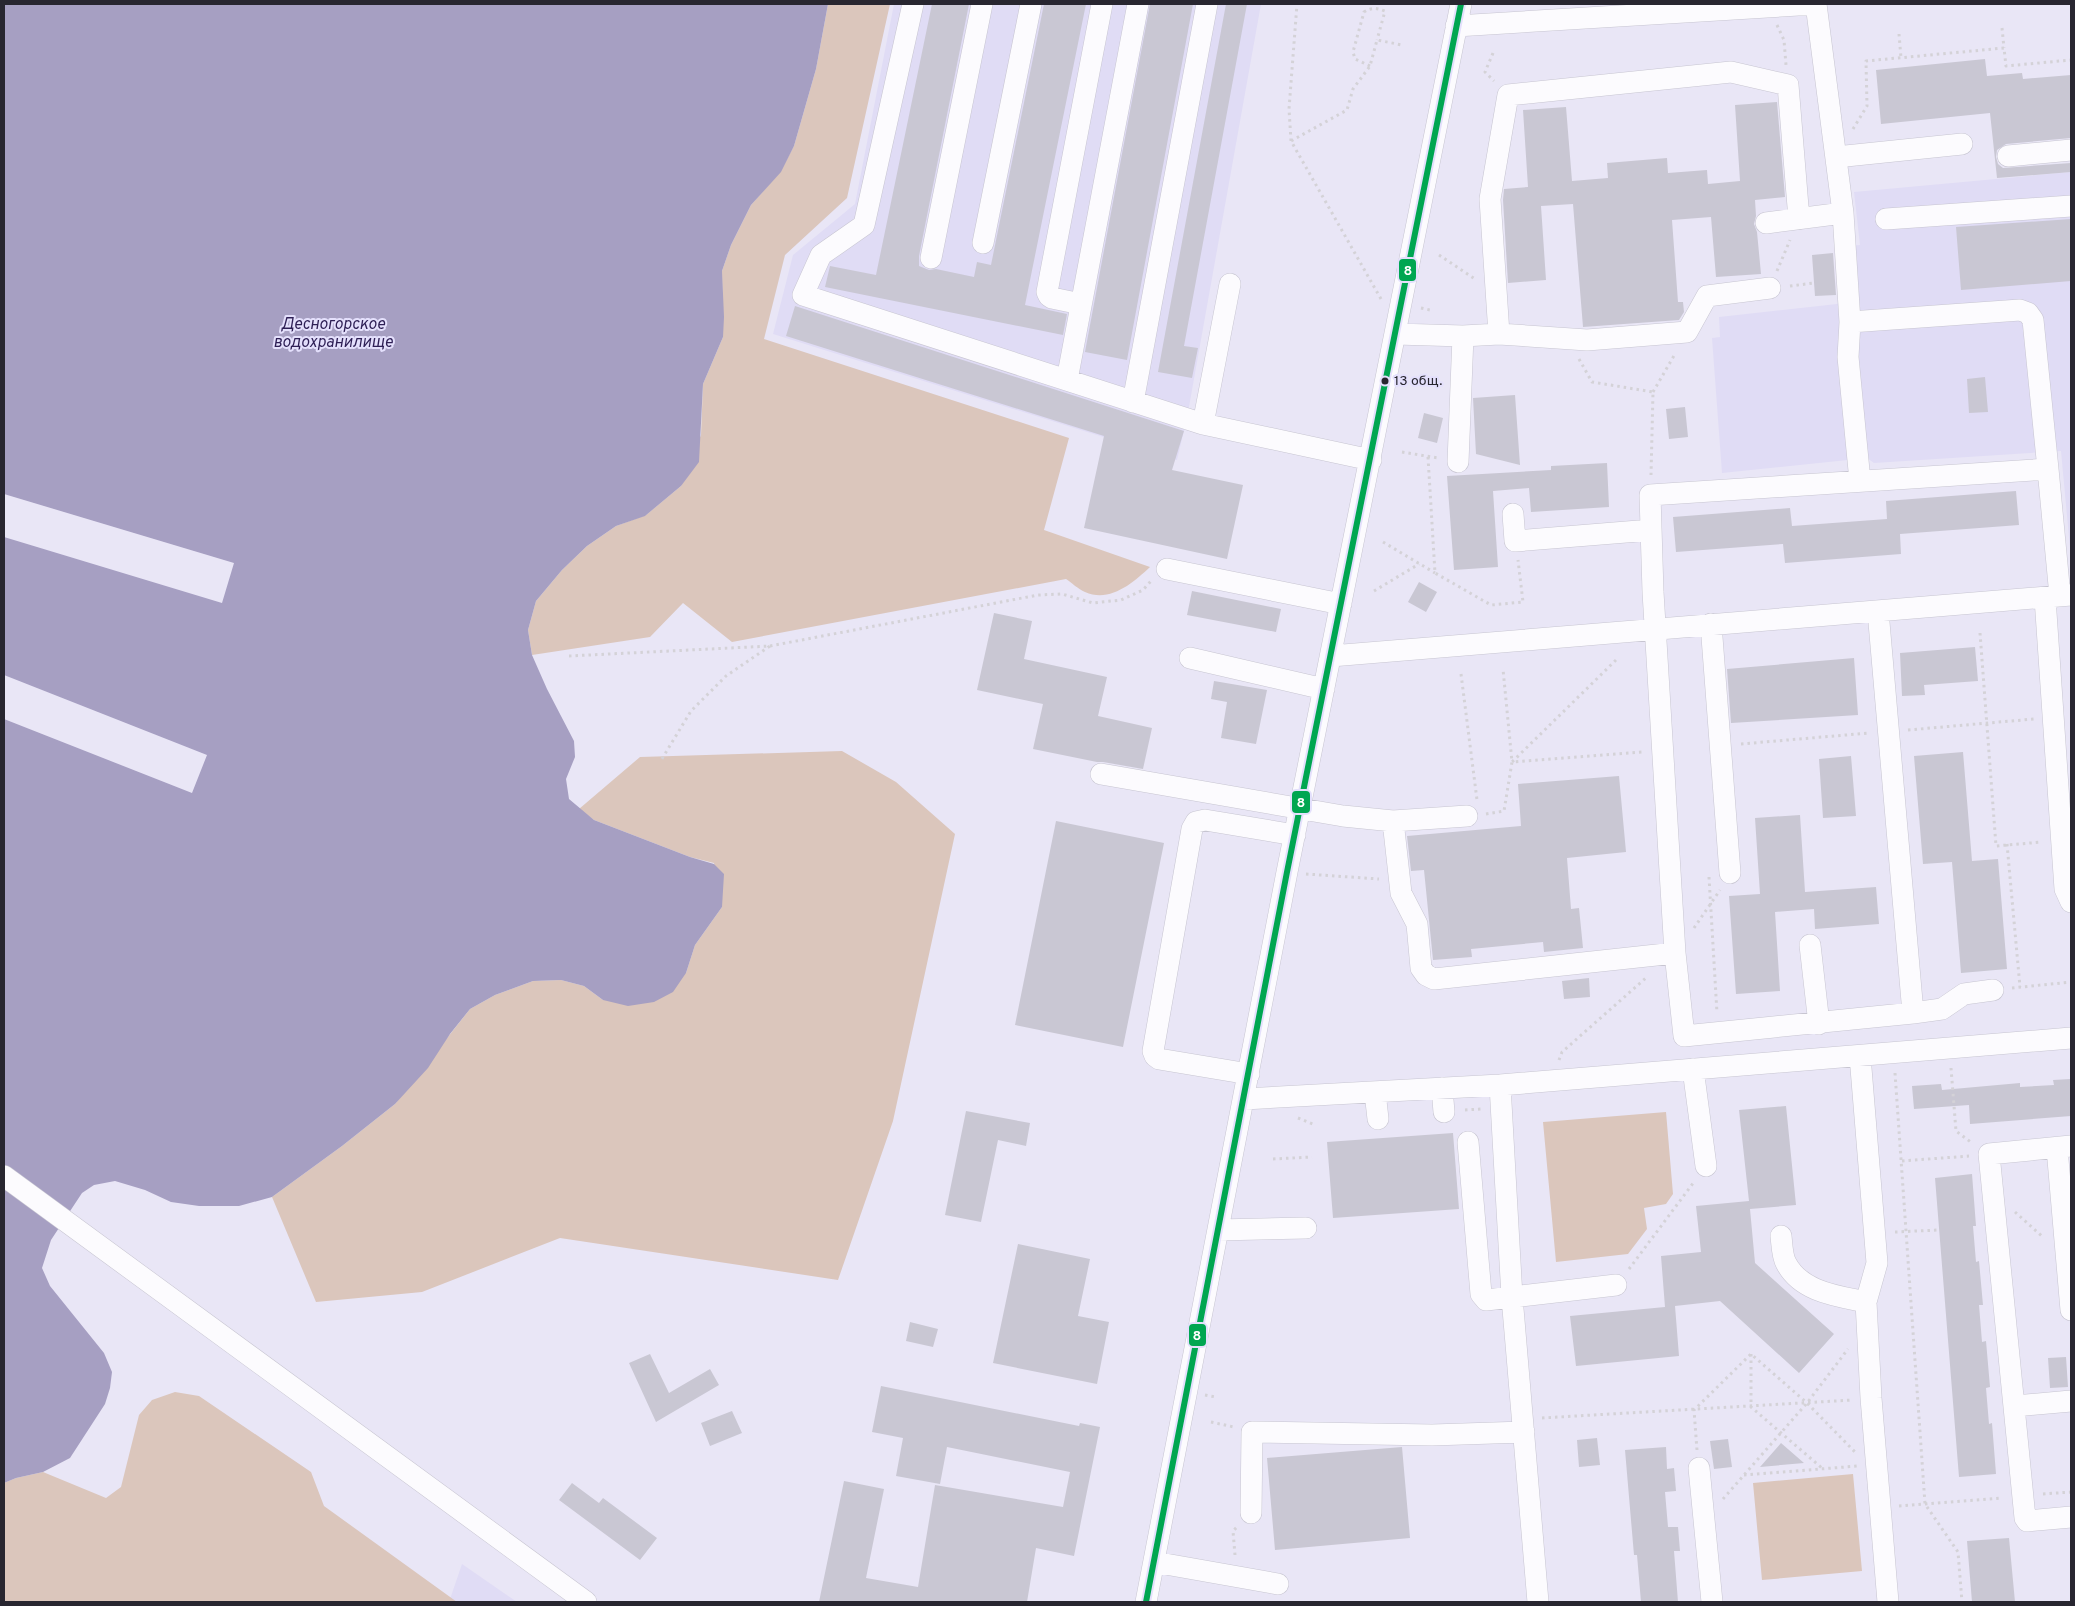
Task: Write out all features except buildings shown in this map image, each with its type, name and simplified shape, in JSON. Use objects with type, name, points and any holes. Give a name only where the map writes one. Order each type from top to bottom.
[{"type":"street","points":[[913,4],[864,225],[821,255],[803,294],[1203,424],[1371,460]]},
{"type":"street","points":[[931,258],[982,4]]},
{"type":"street","points":[[982,243],[1031,4]]},
{"type":"street","points":[[1081,304],[1052,298],[1048,296],[1047,292],[1102,4]]},
{"type":"street","points":[[1067,380],[1138,4]]},
{"type":"street","points":[[1133,402],[1207,4]]},
{"type":"street","points":[[1146,1602],[1300,808],[1461,4]]},
{"type":"street","points":[[1456,26],[1816,4],[1843,213],[1850,322],[1848,357],[1860,482]]},
{"type":"street","points":[[1499,334],[1490,198],[1508,95],[1731,72],[1788,86],[1799,219]]},
{"type":"street","points":[[1836,157],[1962,144]]},
{"type":"street","points":[[2008,156],[2071,150]]},
{"type":"street","points":[[1886,219],[2071,206]]},
{"type":"street","points":[[1766,222],[1843,213]]},
{"type":"street","points":[[1203,424],[1230,284]]},
{"type":"street","points":[[1396,334],[1463,336],[1499,334],[1568,337],[1587,340],[1688,332],[1707,296],[1770,288]]},
{"type":"street","points":[[1850,322],[2020,310],[2028,313],[2033,320],[2059,596],[2062,840],[2065,890],[2071,902]]},
{"type":"street","points":[[1458,462],[1463,336]]},
{"type":"street","points":[[2001,989],[1964,994],[1942,1009],[1819,1024],[1684,1036],[1675,953],[1650,495],[2048,469]]},
{"type":"street","points":[[1513,514],[1515,541],[1651,530]]},
{"type":"street","points":[[1167,569],[1341,604]]},
{"type":"street","points":[[1331,656],[2059,596]]},
{"type":"street","points":[[1878,611],[1913,1013]]},
{"type":"street","points":[[1711,624],[1730,873]]},
{"type":"street","points":[[1190,658],[1324,689]]},
{"type":"street","points":[[1101,774],[1343,816],[1393,821],[1473,815]]},
{"type":"street","points":[[1249,1074],[1159,1059],[1154,1056],[1153,1051],[1192,829],[1196,822],[1205,820],[1295,835]]},
{"type":"street","points":[[1393,821],[1401,893],[1417,924],[1422,968],[1426,975],[1434,979],[1675,953]]},
{"type":"street","points":[[1810,945],[1819,1024]]},
{"type":"street","points":[[1244,1099],[1500,1085],[2071,1038]]},
{"type":"street","points":[[1860,1056],[1877,1264],[1866,1302],[1873,1471],[1881,1508],[1888,1602]]},
{"type":"street","points":[[1693,1069],[1706,1166]]},
{"type":"street","points":[[1500,1085],[1512,1297],[1531,1425],[1538,1602]]},
{"type":"street","points":[[1442,1088],[1454,1111]]},
{"type":"street","points":[[1375,1092],[1378,1119]]},
{"type":"street","points":[[1468,1142],[1481,1294],[1486,1300],[1616,1286]]},
{"type":"street","points":[[2071,1310],[2066,1257],[2064,1147],[1989,1154],[2025,1518],[2027,1520],[2071,1517]]},
{"type":"street","points":[[4,1176],[586,1602]]},
{"type":"street","points":[[1218,1230],[1306,1228]]},
{"type":"street","points":[[1781,1236],[1785,1262],[1795,1276],[1824,1294],[1866,1302]]},
{"type":"street","points":[[2015,1406],[2071,1401]]},
{"type":"street","points":[[1251,1513],[1252,1432],[1432,1435],[1531,1425]]},
{"type":"street","points":[[1699,1468],[1712,1602]]},
{"type":"street","points":[[1154,1562],[1278,1584]]},
{"type":"path","points":[[1297,4],[1289,109],[1292,141],[1380,299],[1389,302]]},
{"type":"path","points":[[1292,141],[1347,110],[1353,89],[1370,66],[1385,11],[1376,8],[1370,8],[1364,12],[1353,52],[1355,59],[1370,66]]},
{"type":"path","points":[[1776,24],[1784,40],[1786,66]]},
{"type":"path","points":[[2002,28],[2006,66],[2071,60]]},
{"type":"path","points":[[1899,34],[1901,58]]},
{"type":"path","points":[[1377,40],[1402,45]]},
{"type":"path","points":[[1867,106],[1866,61],[2004,48]]},
{"type":"path","points":[[1485,72],[1493,52]]},
{"type":"path","points":[[1770,288],[1799,219]]},
{"type":"path","points":[[1439,255],[1496,293]]},
{"type":"path","points":[[1650,495],[1653,392],[1688,332]]},
{"type":"path","points":[[1568,337],[1592,382],[1653,392]]},
{"type":"path","points":[[1402,452],[1458,462]]},
{"type":"path","points":[[1428,457],[1435,573]]},
{"type":"path","points":[[1383,542],[1491,605],[1523,602],[1515,541]]},
{"type":"path","points":[[1374,591],[1419,564]]},
{"type":"path","points":[[569,656],[770,646],[1038,595],[1062,594],[1093,603],[1120,600],[1142,590],[1155,577],[1167,569]]},
{"type":"path","points":[[1980,633],[1996,846],[2062,840]]},
{"type":"path","points":[[660,762],[691,711],[726,676],[770,646]]},
{"type":"path","points":[[1512,762],[1616,660]]},
{"type":"path","points":[[1461,674],[1473,815],[1504,812],[1512,762],[1503,669]]},
{"type":"path","points":[[1512,762],[1663,751]]},
{"type":"path","points":[[2008,844],[2020,987]]},
{"type":"path","points":[[1303,874],[1400,880]]},
{"type":"path","points":[[2001,989],[2071,982]]},
{"type":"path","points":[[1954,1060],[1951,1067],[1956,1131],[1989,1154]]},
{"type":"path","points":[[1895,1072],[1926,1504],[1958,1552],[1962,1602]]},
{"type":"path","points":[[1454,1111],[1486,1108]]},
{"type":"path","points":[[1273,1159],[1312,1157]]},
{"type":"path","points":[[1902,1161],[1954,1157]]},
{"type":"path","points":[[1616,1286],[1706,1166]]},
{"type":"path","points":[[1993,1192],[2066,1257]]},
{"type":"path","points":[[1892,1232],[1939,1230]]},
{"type":"path","points":[[1867,1324],[1807,1403],[1744,1475],[1823,1469],[1873,1471]]},
{"type":"path","points":[[1694,1410],[1751,1354]]},
{"type":"path","points":[[1751,1354],[1807,1403],[1873,1471]]},
{"type":"path","points":[[1751,1354],[1751,1406],[1823,1469]]},
{"type":"path","points":[[1202,1394],[1216,1398]]},
{"type":"path","points":[[1531,1425],[1694,1410],[1871,1398]]},
{"type":"path","points":[[1694,1410],[1699,1468]]},
{"type":"path","points":[[1881,1508],[2071,1492]]},
{"type":"shaded area","points":[[828,4],[890,4],[847,198],[785,255],[764,339],[1069,438],[1044,530],[1150,567],[1129,585],[1103,595],[1085,592],[1066,579],[732,642],[683,603],[650,637],[532,655],[528,630],[536,601],[562,570],[587,546],[616,526],[646,515],[681,486],[701,435],[703,384],[723,337],[722,271],[731,245],[751,205],[780,172],[794,146],[816,69]]},
{"type":"shaded area","points":[[894,4],[1261,4],[1187,418],[1177,460],[773,334],[793,255],[855,204]]},
{"type":"shaded area","points":[[2071,172],[2071,548],[2061,451],[1874,463],[1867,458],[1722,473],[1712,338],[1720,337],[1719,317],[1837,304],[1841,301],[1839,247],[1860,245],[1854,192]]},
{"type":"shaded area","points":[[842,751],[896,782],[955,834],[893,1121],[838,1280],[560,1238],[422,1292],[316,1302],[272,1197],[342,1146],[395,1104],[470,1009],[495,995],[533,981],[561,980],[584,986],[603,1000],[686,973],[695,945],[722,907],[714,863],[690,857],[594,820],[579,809],[640,757]]},
{"type":"shaded area","points":[[1666,1112],[1673,1194],[1666,1204],[1644,1208],[1647,1229],[1628,1254],[1556,1262],[1543,1122]]},
{"type":"shaded area","points":[[175,1392],[199,1396],[311,1472],[324,1506],[457,1602],[4,1602],[4,1483],[16,1478],[43,1472],[106,1498],[121,1487],[139,1415],[152,1400]]},
{"type":"shaded area","points":[[1853,1474],[1862,1571],[1762,1580],[1753,1483]]},
{"type":"shaded area","points":[[462,1564],[517,1602],[449,1602]]},
{"type":"water","name":"Десногорское водохранилище","points":[[4,4],[828,4],[816,69],[794,146],[781,172],[751,205],[731,245],[722,271],[723,337],[703,384],[699,462],[681,486],[645,516],[616,526],[587,546],[562,570],[536,601],[528,630],[532,655],[574,741],[575,757],[566,779],[569,799],[594,820],[690,857],[714,864],[724,874],[722,907],[695,945],[686,973],[673,992],[654,1002],[628,1006],[603,1000],[584,986],[561,980],[533,981],[495,995],[470,1009],[450,1034],[428,1068],[395,1104],[342,1146],[272,1197],[239,1206],[199,1206],[171,1202],[145,1190],[115,1181],[94,1185],[82,1193],[51,1240],[42,1268],[50,1286],[104,1353],[112,1372],[110,1388],[105,1404],[70,1458],[43,1472],[16,1478],[4,1483]]},
{"type":"pier","points":[[4,494],[234,563],[222,603],[4,537]]},
{"type":"pier","points":[[4,675],[207,755],[192,793],[4,719]]},
{"type":"transit line","name":"8","points":[[1146,1602],[1287,872],[1461,4]]},
{"type":"place","name":"13 общ.","points":[[1385,381]]}]
